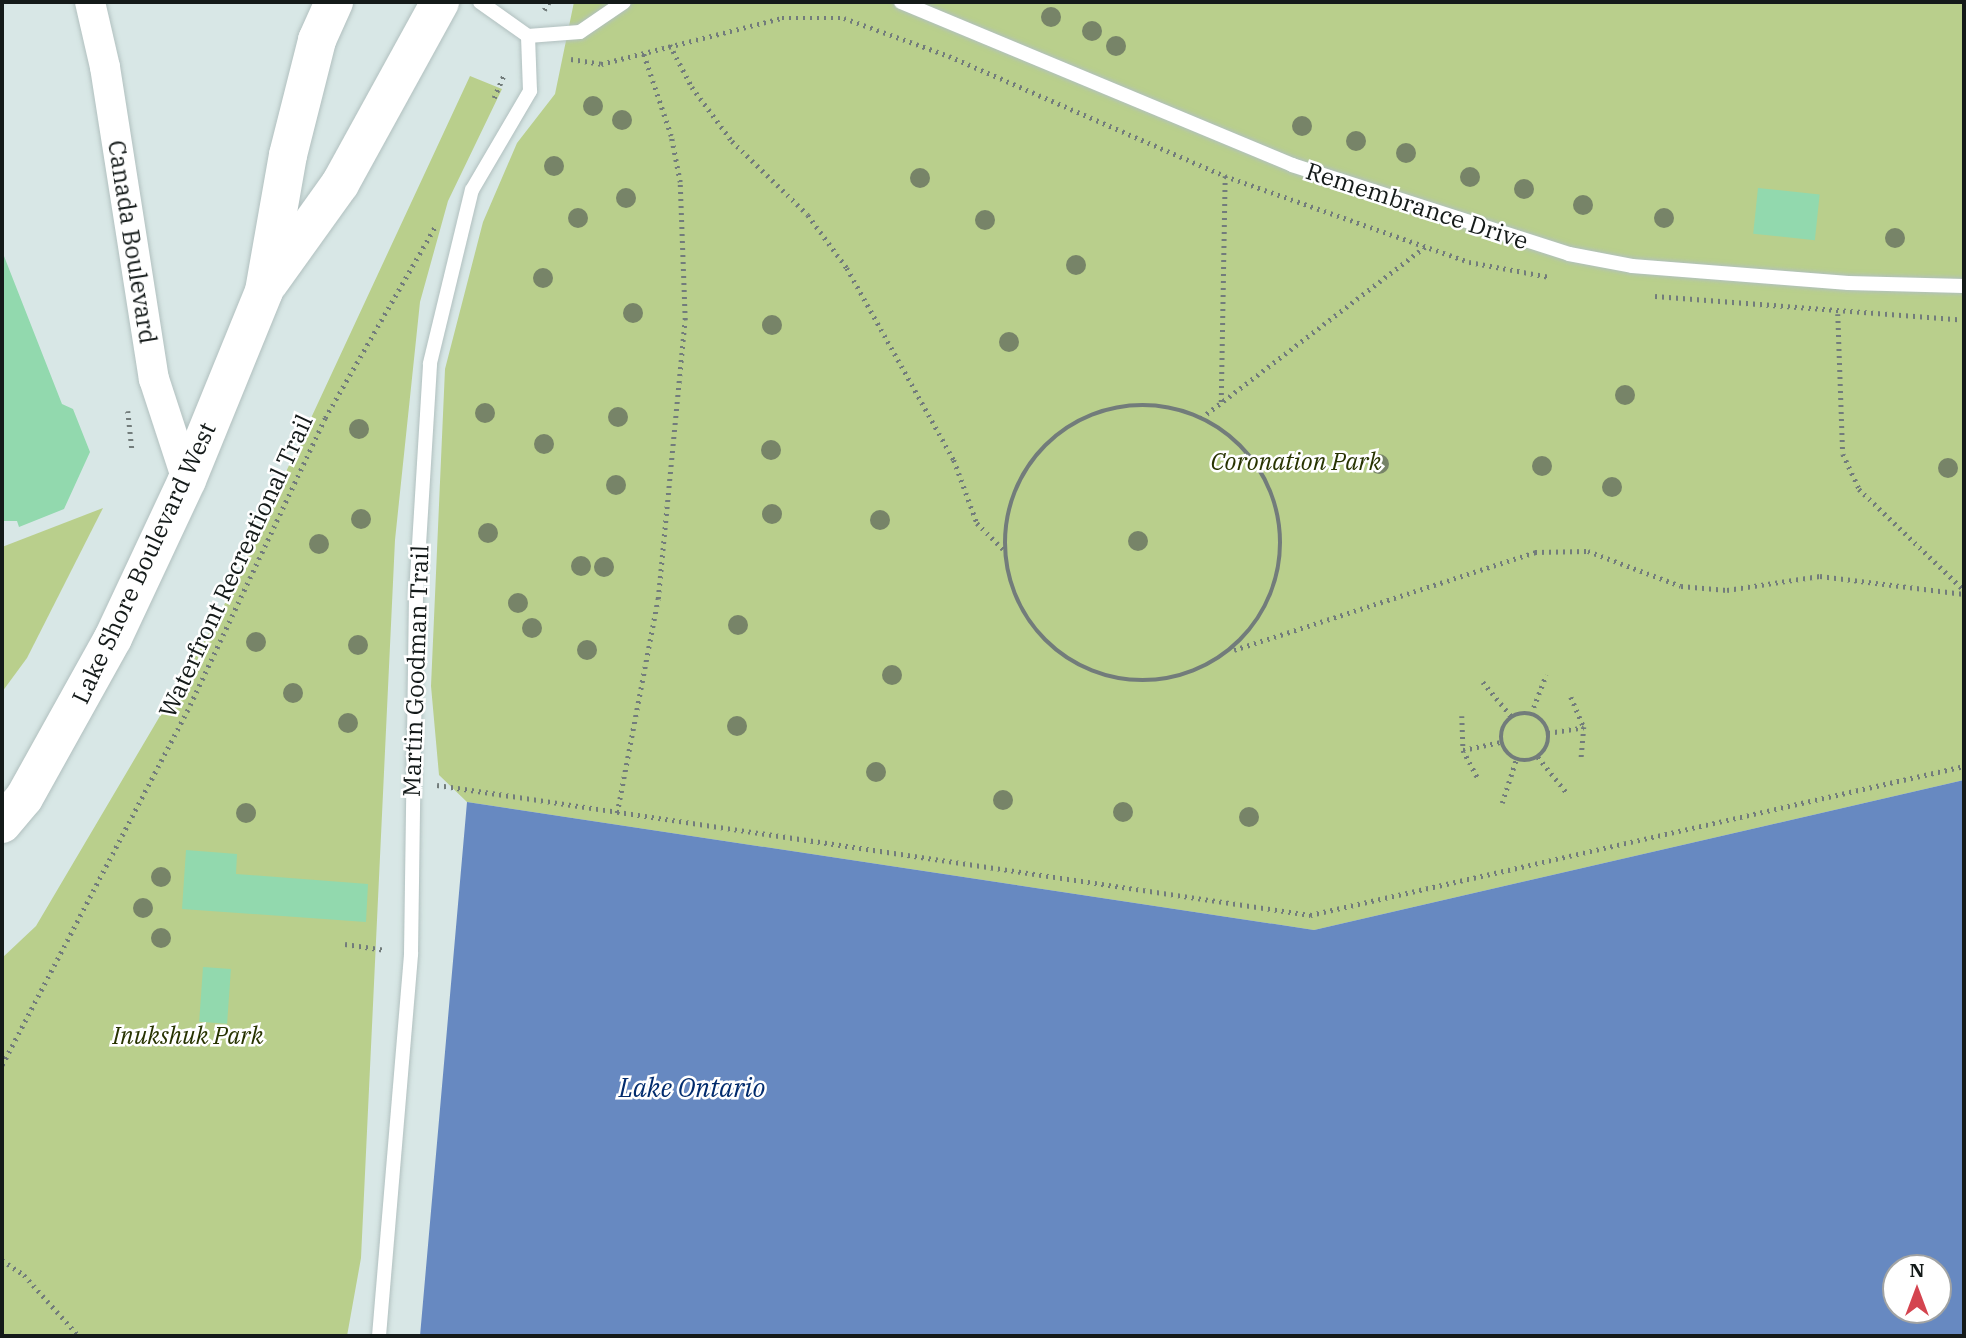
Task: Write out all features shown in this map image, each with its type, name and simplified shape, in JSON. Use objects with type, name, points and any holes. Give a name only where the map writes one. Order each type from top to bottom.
[{"type":"highway","name":"Lake Shore Boulevard West","points":[[2,824],[77,707],[187,480],[264,290],[288,155],[317,40],[334,2]]},
{"type":"highway","name":"Lake Shore Boulevard West","points":[[264,290],[340,184],[440,2]]},
{"type":"street","name":"Canada Boulevard","points":[[90,2],[106,67],[154,379],[187,480]]},
{"type":"lane","points":[[480,2],[528,36],[580,32],[624,2]]},
{"type":"lane","name":"Remembrance Drive","points":[[901,2],[1293,165],[1569,254],[1642,267],[1964,286]]},
{"type":"lane","name":"Martin Goodman Trail","points":[[380,1331],[411,954],[412,781],[430,363],[472,190],[530,91],[528,36]]},
{"type":"path","points":[[528,36],[590,64],[802,15],[844,18],[949,56],[1225,176],[1221,402]]},
{"type":"path","points":[[670,45],[692,87],[732,141],[808,215],[847,268],[954,460],[977,523],[1004,550]]},
{"type":"path","points":[[617,813],[658,599],[685,320],[680,182],[671,136],[643,53]]},
{"type":"path","points":[[492,107],[499,82]]},
{"type":"path","name":"Waterfront Recreational Trail","points":[[2,1065],[190,705],[325,418],[405,288],[440,217]]},
{"type":"path","points":[[1201,418],[1425,247]]},
{"type":"path","points":[[1838,313],[1843,454],[1859,489],[1964,592]]},
{"type":"path","points":[[1229,652],[1251,630],[1274,582],[1279,524],[1257,460],[1236,439],[1201,418],[1136,406],[1097,413],[1067,427],[1025,469],[1008,511],[1004,550],[1017,601],[1034,629],[1063,655],[1092,671],[1147,680],[1186,673],[1229,652],[1535,552],[1588,551],[1681,586],[1727,590],[1820,576],[1964,592]]},
{"type":"path","points":[[1531,715],[1546,675]]},
{"type":"path","points":[[1483,682],[1512,718]]},
{"type":"path","points":[[1572,698],[1584,727],[1581,760]]},
{"type":"path","points":[[1512,718],[1531,715]]},
{"type":"path","points":[[1531,715],[1548,733]]},
{"type":"path","points":[[1462,716],[1463,750],[1478,778]]},
{"type":"path","points":[[1501,742],[1512,718]]},
{"type":"path","points":[[1548,733],[1584,727]]},
{"type":"path","points":[[1538,757],[1548,733]]},
{"type":"path","points":[[1463,750],[1501,742]]},
{"type":"path","points":[[1501,742],[1516,760]]},
{"type":"path","points":[[1516,760],[1538,757]]},
{"type":"path","points":[[1538,757],[1567,793]]},
{"type":"path","points":[[1502,803],[1516,760]]},
{"type":"path","points":[[412,781],[1310,915],[1964,766]]},
{"type":"path","points":[[345,944],[411,954]]},
{"type":"path","points":[[2,1260],[24,1275],[79,1336]]},
{"type":"green space","name":"Coronation Park","points":[[574,2],[1964,2],[1964,780],[1314,930],[467,802],[439,775],[431,686],[445,369],[483,222],[517,143],[555,94]]},
{"type":"green space","name":"Inukshuk Park","points":[[470,76],[502,89],[448,201],[420,302],[395,540],[361,1258],[347,1336],[2,1336],[2,958],[36,926],[219,616]]},
{"type":"green space","points":[[103,508],[27,658],[2,692],[2,547]]},
{"type":"water","name":"Lake Ontario","points":[[1964,780],[1964,1336],[420,1336],[467,802],[1314,930]]},
{"type":"building","points":[[1758,188],[1820,194],[1815,240],[1753,234]]},
{"type":"building","points":[[2,251],[62,404],[73,409],[90,452],[64,509],[19,527],[17,521],[2,521]]},
{"type":"building","points":[[186,850],[237,854],[236,874],[368,884],[366,922],[182,909]]},
{"type":"building","points":[[203,967],[231,969],[227,1024],[199,1022]]}]
